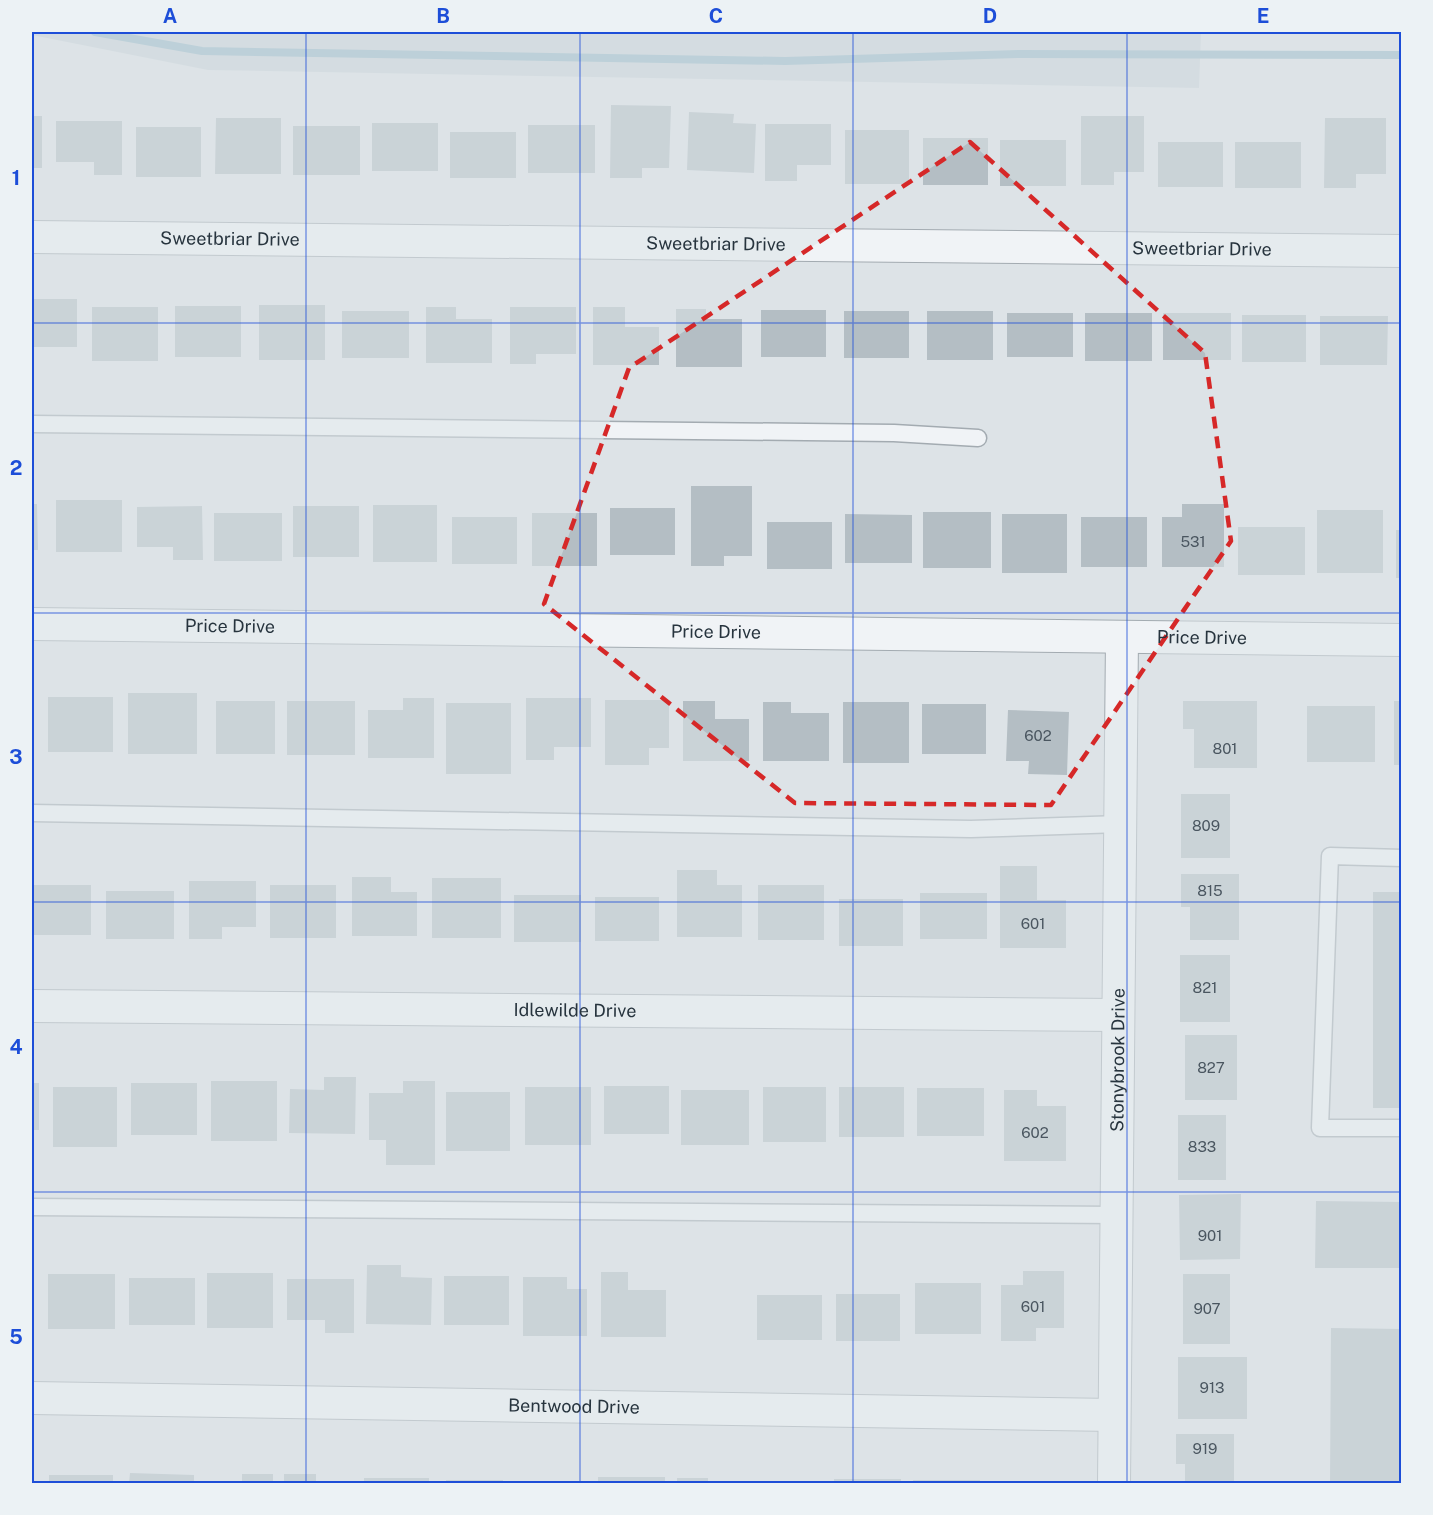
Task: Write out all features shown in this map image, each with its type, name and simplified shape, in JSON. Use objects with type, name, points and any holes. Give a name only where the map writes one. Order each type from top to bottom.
[{"type":"street","name":"Sweetbriar Drive","points":[[32,237],[1401,251]]},
{"type":"street","name":"Price Drive","points":[[32,624],[1401,640]]},
{"type":"street","name":"Stonybrook Drive","points":[[1114,1484],[1122,637]]},
{"type":"street","name":"Idlewilde Drive","points":[[32,1006],[1118,1015]]},
{"type":"street","name":"Bentwood Drive","points":[[32,1398],[1114,1415]]},
{"type":"lane","points":[[32,424],[894,433],[978,438]]},
{"type":"lane","points":[[32,813],[971,829],[1120,824]]},
{"type":"lane","points":[[1401,858],[1330,856],[1320,1128],[1401,1128]]},
{"type":"lane","points":[[32,1207],[1116,1215]]},
{"type":"highlighted area","points":[[970,142],[1205,353],[1231,541],[1051,805],[795,803],[544,604],[629,368]]},
{"type":"shaded area","points":[[32,32],[1201,32],[1199,88],[208,70],[32,35]]},
{"type":"building","points":[[611,105],[671,106],[669,168],[642,168],[642,178],[610,178]]},
{"type":"building","points":[[689,112],[734,114],[733,123],[756,124],[754,173],[687,170]]},
{"type":"building","points":[[32,116],[42,116],[42,168],[32,168]]},
{"type":"building","points":[[1081,116],[1144,116],[1144,172],[1114,172],[1114,185],[1081,185]]},
{"type":"building","points":[[216,118],[281,118],[281,174],[215,174]]},
{"type":"building","points":[[1325,118],[1386,118],[1386,174],[1356,174],[1356,188],[1324,188]]},
{"type":"building","points":[[56,121],[122,121],[122,175],[94,175],[94,162],[56,162]]},
{"type":"building","points":[[372,123],[438,123],[438,171],[372,171]]},
{"type":"building","points":[[765,124],[831,124],[831,165],[797,165],[797,181],[765,181]]},
{"type":"building","points":[[528,125],[595,125],[595,173],[528,173]]},
{"type":"building","points":[[293,126],[360,126],[360,175],[293,175]]},
{"type":"building","points":[[136,127],[201,127],[201,177],[136,177]]},
{"type":"building","points":[[845,130],[909,130],[909,184],[845,184]]},
{"type":"building","points":[[450,132],[516,132],[516,178],[450,178]]},
{"type":"building","points":[[923,138],[988,138],[988,185],[923,185]]},
{"type":"building","points":[[1000,140],[1066,140],[1066,186],[1000,186]]},
{"type":"building","points":[[1158,142],[1223,142],[1223,187],[1158,187]]},
{"type":"building","points":[[1235,142],[1301,142],[1301,188],[1235,188]]},
{"type":"building","points":[[32,299],[77,299],[77,347],[32,347]]},
{"type":"building","points":[[259,305],[325,305],[325,360],[259,360]]},
{"type":"building","points":[[175,306],[241,306],[241,357],[175,357]]},
{"type":"building","points":[[92,307],[158,307],[158,361],[92,361]]},
{"type":"building","points":[[426,307],[456,307],[456,319],[492,319],[492,363],[426,363]]},
{"type":"building","points":[[510,307],[576,307],[576,354],[536,354],[536,364],[510,364]]},
{"type":"building","points":[[593,307],[625,307],[625,327],[659,327],[659,365],[593,365]]},
{"type":"building","points":[[676,309],[706,309],[706,319],[742,319],[742,367],[676,367]]},
{"type":"building","points":[[761,310],[826,310],[826,357],[761,357]]},
{"type":"building","points":[[342,311],[409,311],[409,358],[342,358]]},
{"type":"building","points":[[844,311],[909,311],[909,358],[844,358]]},
{"type":"building","points":[[927,311],[993,311],[993,360],[927,360]]},
{"type":"building","points":[[1007,313],[1073,313],[1073,357],[1007,357]]},
{"type":"building","points":[[1085,313],[1152,313],[1152,361],[1085,361]]},
{"type":"building","points":[[1163,313],[1231,313],[1231,360],[1163,360]]},
{"type":"building","points":[[1242,315],[1306,315],[1306,362],[1242,362]]},
{"type":"building","points":[[1320,316],[1388,316],[1387,365],[1320,365]]},
{"type":"building","points":[[691,486],[752,486],[752,556],[724,556],[724,566],[691,566]]},
{"type":"building","points":[[56,500],[122,500],[122,552],[56,552]]},
{"type":"building","points":[[32,504],[37,504],[38,550],[32,550]]},
{"type":"building","points":[[1182,504],[1224,504],[1224,567],[1162,567],[1162,517],[1182,517]]},
{"type":"building","points":[[373,505],[437,505],[437,562],[373,562]]},
{"type":"building","points":[[202,506],[203,560],[173,560],[173,547],[137,547],[137,507]]},
{"type":"building","points":[[293,506],[359,506],[359,557],[293,557]]},
{"type":"building","points":[[610,508],[675,508],[675,555],[610,555]]},
{"type":"building","points":[[1317,510],[1383,510],[1383,573],[1317,573]]},
{"type":"building","points":[[923,512],[991,512],[991,568],[923,568]]},
{"type":"building","points":[[214,513],[282,513],[282,561],[214,561]]},
{"type":"building","points":[[532,513],[597,513],[597,566],[532,566]]},
{"type":"building","points":[[845,514],[912,515],[912,563],[845,563]]},
{"type":"building","points":[[1002,514],[1067,514],[1067,573],[1002,573]]},
{"type":"building","points":[[452,517],[517,517],[517,564],[452,564]]},
{"type":"building","points":[[1081,517],[1147,517],[1147,567],[1081,567]]},
{"type":"building","points":[[767,522],[832,522],[832,569],[767,569]]},
{"type":"building","points":[[1238,527],[1305,527],[1305,575],[1238,575]]},
{"type":"building","points":[[1396,530],[1402,530],[1402,578],[1396,578]]},
{"type":"building","points":[[128,693],[197,693],[197,754],[128,754]]},
{"type":"building","points":[[48,697],[113,697],[113,752],[48,752]]},
{"type":"building","points":[[403,698],[434,698],[434,758],[368,758],[368,710],[403,710]]},
{"type":"building","points":[[526,698],[591,698],[591,747],[554,747],[554,760],[526,760]]},
{"type":"building","points":[[605,700],[669,700],[669,748],[649,748],[649,765],[605,765]]},
{"type":"building","points":[[216,701],[275,701],[275,754],[216,754]]},
{"type":"building","points":[[287,701],[355,701],[355,755],[287,755]]},
{"type":"building","points":[[683,701],[715,701],[715,719],[749,719],[749,761],[683,761]]},
{"type":"building","points":[[1183,701],[1257,701],[1257,768],[1194,768],[1194,729],[1183,729]]},
{"type":"building","points":[[1394,701],[1402,701],[1402,765],[1394,765]]},
{"type":"building","points":[[763,702],[791,702],[791,713],[829,713],[829,761],[763,761]]},
{"type":"building","points":[[843,702],[909,702],[909,763],[843,763]]},
{"type":"building","points":[[446,703],[511,703],[511,774],[446,774]]},
{"type":"building","points":[[922,704],[986,704],[986,754],[922,754]]},
{"type":"building","points":[[1307,706],[1375,706],[1375,762],[1307,762]]},
{"type":"building","points":[[1008,710],[1069,712],[1067,775],[1028,774],[1029,761],[1006,761]]},
{"type":"building","points":[[1181,794],[1230,794],[1230,858],[1181,858]]},
{"type":"building","points":[[1000,866],[1037,866],[1037,900],[1066,900],[1066,948],[1000,948]]},
{"type":"building","points":[[677,870],[717,870],[717,885],[742,885],[742,937],[677,937]]},
{"type":"building","points":[[1181,874],[1239,874],[1239,940],[1190,940],[1190,907],[1181,907]]},
{"type":"building","points":[[352,877],[391,877],[391,892],[417,892],[417,936],[352,936]]},
{"type":"building","points":[[432,878],[501,878],[501,938],[432,938]]},
{"type":"building","points":[[189,881],[256,881],[256,927],[222,927],[222,939],[189,939]]},
{"type":"building","points":[[32,885],[91,885],[91,935],[32,935]]},
{"type":"building","points":[[270,885],[336,885],[336,938],[270,938]]},
{"type":"building","points":[[758,885],[824,885],[824,940],[758,940]]},
{"type":"building","points":[[106,891],[174,891],[174,939],[106,939]]},
{"type":"building","points":[[1373,892],[1402,892],[1402,1108],[1373,1108]]},
{"type":"building","points":[[920,893],[987,893],[987,939],[920,939]]},
{"type":"building","points":[[514,895],[581,895],[581,942],[514,942]]},
{"type":"building","points":[[595,897],[659,897],[659,941],[595,941]]},
{"type":"building","points":[[839,899],[903,899],[903,946],[839,946]]},
{"type":"building","points":[[1180,955],[1230,955],[1230,1022],[1180,1022]]},
{"type":"building","points":[[1185,1035],[1237,1035],[1237,1100],[1185,1100]]},
{"type":"building","points":[[324,1077],[356,1077],[355,1134],[289,1133],[290,1089],[324,1090]]},
{"type":"building","points":[[211,1081],[277,1081],[277,1141],[211,1141]]},
{"type":"building","points":[[403,1081],[435,1081],[435,1165],[386,1165],[386,1140],[369,1140],[369,1093],[403,1093]]},
{"type":"building","points":[[32,1083],[39,1083],[39,1130],[32,1130]]},
{"type":"building","points":[[131,1083],[197,1083],[197,1135],[131,1135]]},
{"type":"building","points":[[604,1086],[669,1086],[669,1134],[604,1134]]},
{"type":"building","points":[[53,1087],[117,1087],[117,1147],[53,1147]]},
{"type":"building","points":[[525,1087],[591,1087],[591,1145],[525,1145]]},
{"type":"building","points":[[763,1087],[826,1087],[826,1142],[763,1142]]},
{"type":"building","points":[[839,1087],[904,1087],[904,1137],[839,1137]]},
{"type":"building","points":[[917,1088],[984,1088],[984,1136],[917,1136]]},
{"type":"building","points":[[681,1090],[749,1090],[749,1145],[681,1145]]},
{"type":"building","points":[[1004,1090],[1037,1090],[1037,1106],[1066,1106],[1066,1161],[1004,1161]]},
{"type":"building","points":[[446,1092],[510,1092],[510,1151],[446,1151]]},
{"type":"building","points":[[1178,1115],[1226,1115],[1226,1180],[1178,1180]]},
{"type":"building","points":[[1241,1194],[1240,1259],[1180,1260],[1179,1195]]},
{"type":"building","points":[[1316,1201],[1402,1202],[1402,1268],[1315,1268]]},
{"type":"building","points":[[367,1265],[401,1265],[401,1277],[432,1278],[431,1325],[366,1324]]},
{"type":"building","points":[[1023,1271],[1064,1271],[1064,1328],[1036,1328],[1036,1341],[1001,1341],[1001,1285],[1023,1285]]},
{"type":"building","points":[[601,1272],[628,1272],[628,1290],[666,1290],[666,1337],[601,1337]]},
{"type":"building","points":[[207,1273],[273,1273],[273,1328],[207,1328]]},
{"type":"building","points":[[48,1274],[115,1274],[115,1329],[48,1329]]},
{"type":"building","points":[[1183,1274],[1230,1274],[1230,1344],[1183,1344]]},
{"type":"building","points":[[444,1276],[509,1276],[509,1325],[444,1325]]},
{"type":"building","points":[[523,1277],[567,1277],[567,1289],[587,1289],[587,1336],[523,1336]]},
{"type":"building","points":[[129,1278],[195,1278],[195,1325],[129,1325]]},
{"type":"building","points":[[287,1279],[354,1279],[354,1333],[325,1333],[325,1320],[287,1320]]},
{"type":"building","points":[[915,1283],[981,1283],[981,1334],[915,1334]]},
{"type":"building","points":[[836,1294],[900,1294],[900,1341],[836,1341]]},
{"type":"building","points":[[757,1295],[822,1295],[822,1340],[757,1340]]},
{"type":"building","points":[[1331,1328],[1402,1329],[1402,1484],[1330,1484]]},
{"type":"building","points":[[1178,1357],[1247,1357],[1247,1419],[1178,1419]]},
{"type":"building","points":[[1176,1434],[1234,1434],[1234,1484],[1185,1484],[1185,1464],[1176,1464]]},
{"type":"building","points":[[130,1473],[194,1475],[194,1484],[129,1484]]},
{"type":"building","points":[[242,1474],[273,1474],[273,1484],[242,1484]]},
{"type":"building","points":[[284,1474],[316,1474],[316,1484],[284,1484]]},
{"type":"building","points":[[49,1475],[113,1475],[113,1484],[49,1484]]},
{"type":"building","points":[[598,1477],[665,1477],[665,1484],[598,1484]]},
{"type":"building","points":[[364,1478],[429,1478],[429,1484],[364,1484]]},
{"type":"building","points":[[677,1478],[708,1478],[708,1484],[677,1484]]},
{"type":"building","points":[[834,1479],[901,1479],[901,1484],[834,1484]]},
{"type":"building","points":[[446,1480],[503,1480],[503,1484],[446,1484]]},
{"type":"building","points":[[913,1480],[980,1480],[980,1484],[913,1484]]},
{"type":"building","points":[[756,1481],[820,1481],[820,1484],[756,1484]]},
{"type":"waterway","points":[[95,32],[202,51],[785,61],[1020,54],[1402,55]]}]
